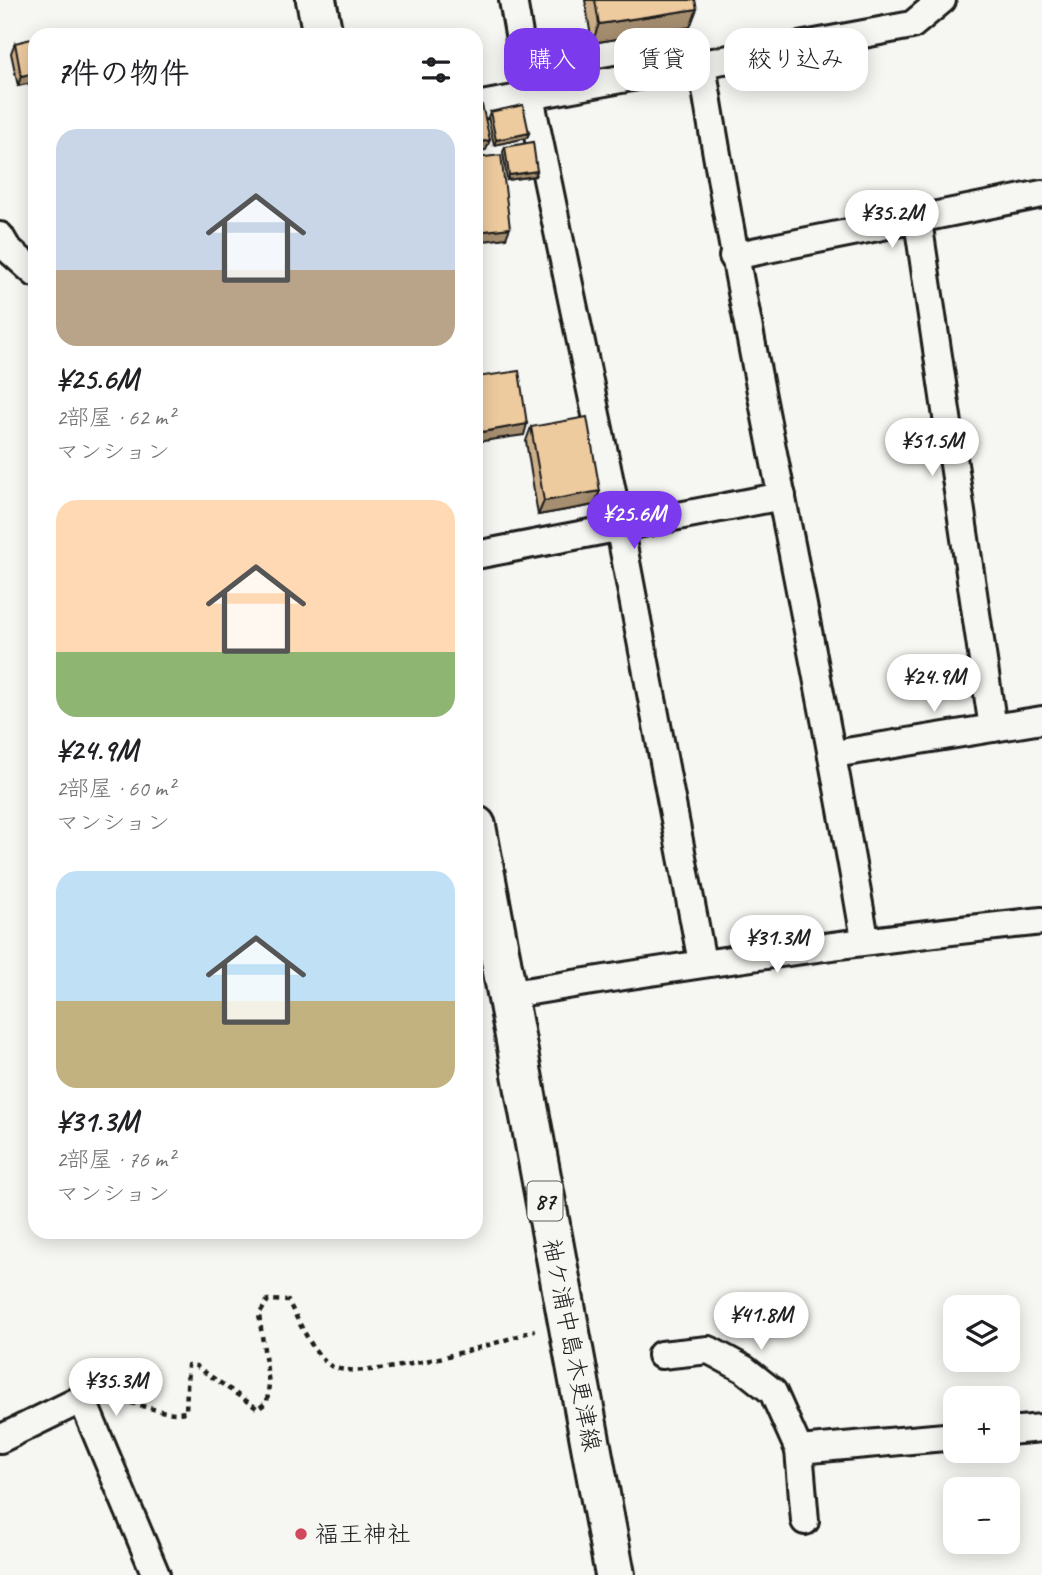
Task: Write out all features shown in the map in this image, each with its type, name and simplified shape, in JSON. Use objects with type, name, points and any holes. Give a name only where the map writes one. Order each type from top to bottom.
[{"type":"main road","points":[[316,0],[322,28]]},
{"type":"main road","name":"袖ケ浦中島木更津線","points":[[483,864],[615,1575]]},
{"type":"street","points":[[513,0],[530,97],[620,530],[702,962]]},
{"type":"street","points":[[710,63],[912,24],[942,0]]},
{"type":"street","points":[[483,105],[614,81]]},
{"type":"street","points":[[706,91],[733,256],[834,754],[865,939]]},
{"type":"street","points":[[733,256],[1042,194]]},
{"type":"street","points":[[918,221],[993,728]]},
{"type":"street","points":[[0,236],[7,248],[28,267]]},
{"type":"street","points":[[483,554],[620,530],[782,496]]},
{"type":"street","points":[[834,754],[1042,720]]},
{"type":"street","points":[[507,995],[702,962],[865,939],[1042,921]]},
{"type":"street","points":[[661,1355],[709,1350],[744,1369],[773,1392],[799,1450],[805,1521]]},
{"type":"street","points":[[0,1439],[82,1399],[156,1575]]},
{"type":"street","points":[[1020,1430],[1042,1428]]},
{"type":"street","points":[[799,1450],[943,1437]]},
{"type":"path","points":[[82,1399],[127,1400],[174,1414],[186,1412],[188,1366],[196,1366],[258,1409],[267,1402],[269,1384],[259,1315],[268,1300],[288,1301],[319,1357],[335,1368],[404,1364],[494,1345],[567,1319]]},
{"type":"building","points":[[595,0],[695,0],[697,9],[599,24]]},
{"type":"building","points":[[28,40],[28,74],[21,76],[15,43]]},
{"type":"building","points":[[523,105],[529,133],[496,140],[490,112]]},
{"type":"building","points":[[483,109],[490,140],[483,142]]},
{"type":"building","points":[[533,142],[537,171],[509,175],[505,147]]},
{"type":"building","points":[[501,155],[510,228],[483,231],[483,157]]},
{"type":"building","points":[[519,371],[527,424],[483,432],[483,376]]},
{"type":"building","points":[[587,417],[600,491],[544,501],[531,427]]},
{"type":"place","name":"福王神社","points":[[301,1534]]}]
